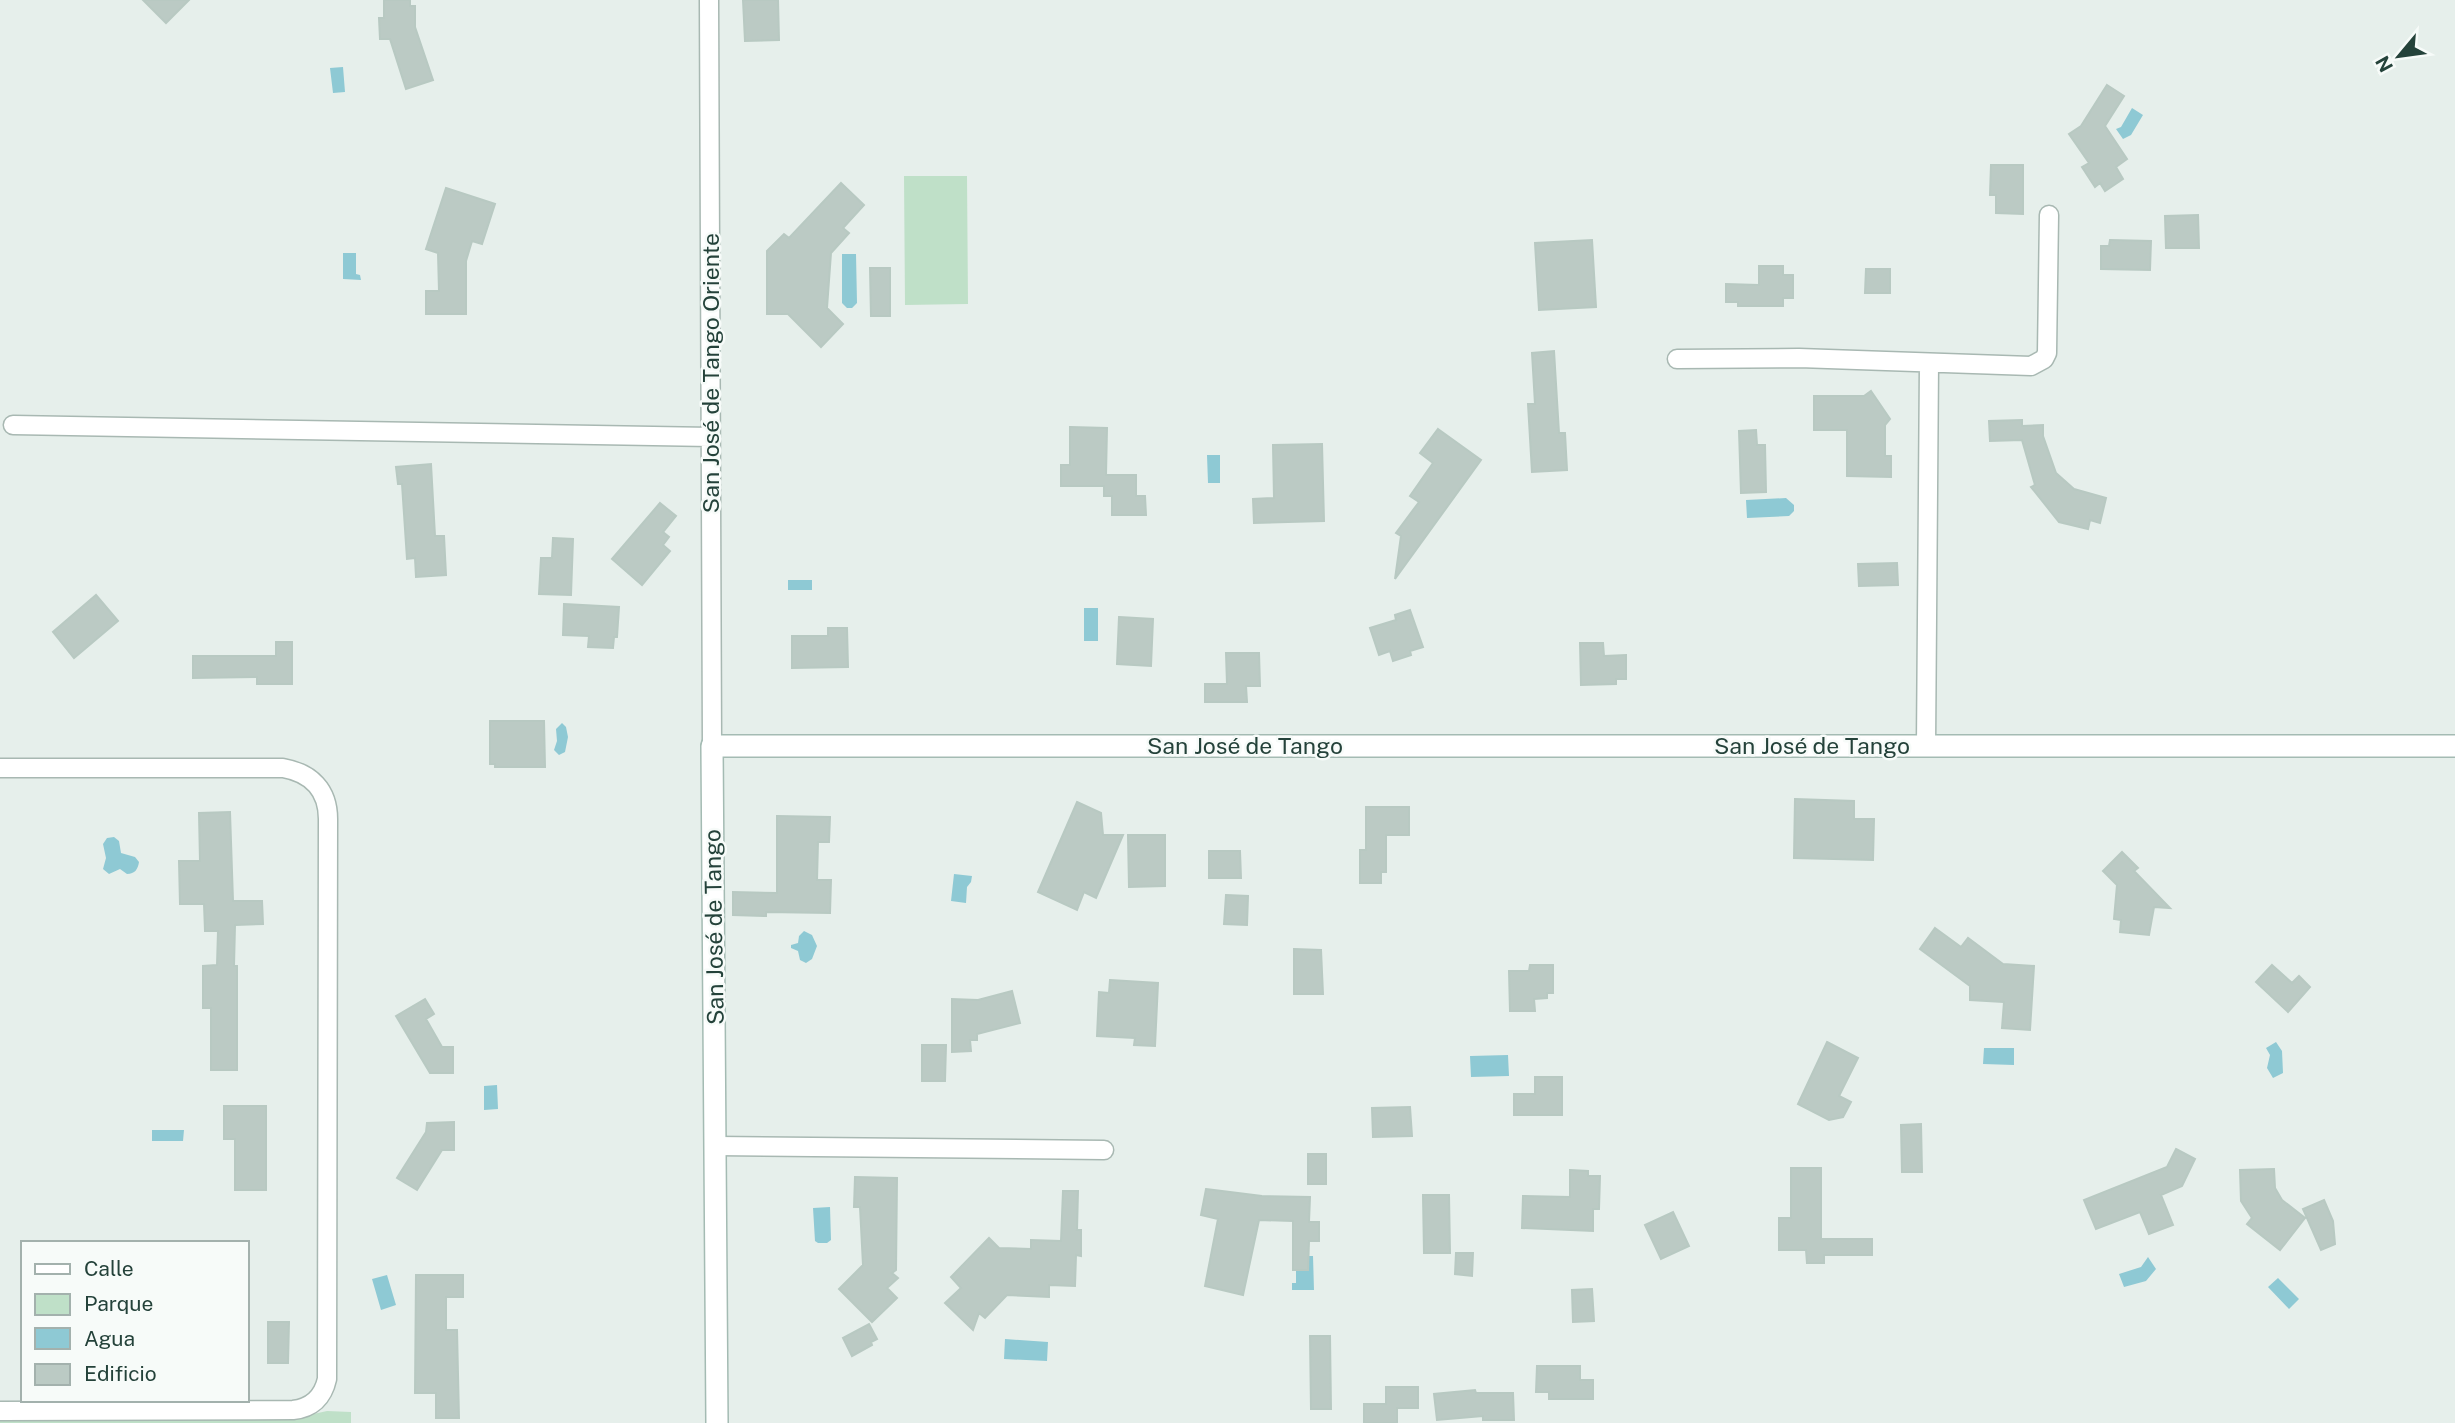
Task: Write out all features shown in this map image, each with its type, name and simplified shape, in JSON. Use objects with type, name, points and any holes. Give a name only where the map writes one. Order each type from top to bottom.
[{"type":"street","name":"San José de Tango Oriente","points":[[709,0],[712,747]]},
{"type":"street","points":[[1677,359],[1799,358],[2031,366],[2044,359],[2047,352],[2049,215]]},
{"type":"street","points":[[1926,746],[1929,363]]},
{"type":"street","points":[[13,425],[711,438]]},
{"type":"street","name":"San José de Tango","points":[[716,1423],[712,747],[2455,746]]},
{"type":"street","points":[[0,768],[283,768],[295,770],[315,782],[326,799],[328,819],[327,1379],[321,1395],[309,1406],[293,1410],[0,1411]]},
{"type":"street","points":[[716,1146],[1104,1150]]},
{"type":"green space","points":[[904,176],[967,176],[968,304],[905,305]]},
{"type":"green space","points":[[327,1411],[351,1412],[351,1423],[0,1423],[0,1419],[300,1417]]},
{"type":"water","points":[[343,67],[345,92],[333,93],[330,68]]},
{"type":"water","points":[[2132,108],[2143,115],[2131,135],[2123,139],[2116,129],[2121,127]]},
{"type":"water","points":[[343,253],[356,253],[356,274],[360,275],[361,280],[343,279]]},
{"type":"water","points":[[842,254],[856,254],[857,303],[852,308],[847,308],[842,303]]},
{"type":"water","points":[[1207,455],[1220,455],[1220,483],[1208,483]]},
{"type":"water","points":[[1786,498],[1794,505],[1794,511],[1789,516],[1747,518],[1746,500]]},
{"type":"water","points":[[788,580],[812,580],[812,590],[788,590]]},
{"type":"water","points":[[1084,608],[1098,608],[1098,641],[1084,641]]},
{"type":"water","points":[[562,723],[566,727],[568,737],[565,752],[559,755],[554,750],[557,741],[556,729]]},
{"type":"water","points":[[114,837],[119,841],[121,853],[135,857],[139,862],[132,873],[127,874],[120,869],[109,874],[103,869],[106,858],[103,844],[107,838]]},
{"type":"water","points":[[954,874],[972,876],[967,887],[966,903],[951,901]]},
{"type":"water","points":[[804,931],[812,935],[817,946],[812,959],[806,963],[800,960],[798,951],[791,948],[791,945],[798,943],[799,936]]},
{"type":"water","points":[[2276,1042],[2282,1051],[2283,1073],[2273,1078],[2267,1068],[2270,1055],[2266,1048]]},
{"type":"water","points":[[1984,1048],[2014,1048],[2014,1065],[1983,1064]]},
{"type":"water","points":[[1508,1055],[1509,1076],[1471,1077],[1470,1056]]},
{"type":"water","points":[[497,1085],[498,1109],[484,1110],[484,1086]]},
{"type":"water","points":[[152,1130],[184,1130],[183,1141],[152,1141]]},
{"type":"water","points":[[830,1207],[831,1240],[818,1243],[815,1241],[813,1208]]},
{"type":"water","points":[[1296,1256],[1313,1256],[1314,1290],[1292,1290],[1292,1283],[1296,1283]]},
{"type":"water","points":[[2148,1257],[2156,1269],[2146,1281],[2124,1287],[2119,1274],[2141,1267]]},
{"type":"water","points":[[387,1275],[396,1305],[381,1310],[372,1279]]},
{"type":"water","points":[[2278,1278],[2299,1299],[2289,1309],[2268,1287]]},
{"type":"water","points":[[1005,1339],[1048,1342],[1047,1361],[1004,1359]]},
{"type":"building","points":[[143,0],[189,0],[166,23]]},
{"type":"building","points":[[384,0],[410,0],[410,6],[415,6],[415,27],[433,80],[406,89],[390,39],[380,39],[379,18],[384,18]]},
{"type":"building","points":[[743,0],[778,0],[779,40],[745,41]]},
{"type":"building","points":[[2107,85],[2124,96],[2105,126],[2127,159],[2116,167],[2123,179],[2105,191],[2100,183],[2095,187],[2082,167],[2089,163],[2069,134],[2081,126]]},
{"type":"building","points":[[1991,165],[2023,165],[2023,214],[1996,213],[1996,195],[1990,195]]},
{"type":"building","points":[[841,183],[864,205],[843,228],[849,233],[831,253],[827,308],[843,324],[821,347],[788,314],[767,314],[767,251],[784,234],[789,238]]},
{"type":"building","points":[[446,188],[495,204],[482,244],[472,241],[466,261],[466,314],[426,314],[426,291],[439,291],[438,253],[426,249]]},
{"type":"building","points":[[2198,215],[2199,248],[2166,248],[2165,216]]},
{"type":"building","points":[[1592,240],[1596,307],[1539,310],[1535,243]]},
{"type":"building","points":[[2110,240],[2151,241],[2150,270],[2101,269],[2101,246],[2109,246]]},
{"type":"building","points":[[1759,266],[1783,266],[1783,275],[1793,275],[1793,298],[1783,298],[1783,306],[1738,306],[1738,302],[1726,302],[1726,284],[1759,285]]},
{"type":"building","points":[[870,268],[890,268],[890,316],[871,316]]},
{"type":"building","points":[[1866,269],[1890,269],[1890,293],[1865,293]]},
{"type":"building","points":[[1554,351],[1559,433],[1565,433],[1567,470],[1532,472],[1528,404],[1535,404],[1532,353]]},
{"type":"building","points":[[1871,391],[1890,419],[1885,425],[1885,456],[1891,456],[1891,477],[1847,476],[1847,430],[1814,430],[1814,396],[1864,396]]},
{"type":"building","points":[[2022,420],[2022,426],[2043,425],[2043,436],[2056,473],[2074,489],[2106,498],[2100,523],[2090,520],[2088,529],[2059,522],[2031,487],[2035,485],[2022,440],[1990,441],[1989,421]]},
{"type":"building","points":[[1070,427],[1107,428],[1106,475],[1136,475],[1136,496],[1145,496],[1146,515],[1112,515],[1112,496],[1104,496],[1104,486],[1061,486],[1061,465],[1070,465]]},
{"type":"building","points":[[1438,429],[1481,460],[1395,579],[1401,536],[1396,533],[1419,502],[1410,496],[1433,463],[1420,453]]},
{"type":"building","points":[[1756,430],[1757,445],[1765,445],[1766,492],[1741,493],[1739,431]]},
{"type":"building","points":[[1322,444],[1324,521],[1254,523],[1253,499],[1274,498],[1273,445]]},
{"type":"building","points":[[431,464],[435,536],[444,536],[446,575],[416,577],[415,558],[407,559],[402,484],[398,484],[396,467]]},
{"type":"building","points":[[660,503],[676,516],[663,532],[669,537],[663,545],[670,551],[642,585],[612,559]]},
{"type":"building","points":[[553,538],[573,539],[571,595],[539,594],[541,558],[552,558]]},
{"type":"building","points":[[1897,563],[1898,585],[1859,586],[1858,564]]},
{"type":"building","points":[[96,595],[118,621],[74,658],[53,632]]},
{"type":"building","points":[[564,604],[619,607],[617,637],[614,637],[613,648],[588,647],[589,636],[563,635]]},
{"type":"building","points":[[1410,610],[1423,647],[1410,651],[1411,655],[1393,661],[1390,651],[1379,655],[1370,628],[1396,620],[1395,615]]},
{"type":"building","points":[[1119,617],[1153,619],[1151,666],[1117,664]]},
{"type":"building","points":[[828,628],[847,628],[848,667],[792,668],[792,636],[828,636]]},
{"type":"building","points":[[276,642],[292,642],[292,684],[257,684],[257,677],[193,678],[193,656],[276,656]]},
{"type":"building","points":[[1580,643],[1603,643],[1604,656],[1626,655],[1626,679],[1616,679],[1616,684],[1581,685]]},
{"type":"building","points":[[1226,653],[1259,653],[1260,686],[1246,686],[1247,702],[1205,702],[1205,684],[1227,684]]},
{"type":"building","points":[[490,721],[544,721],[545,767],[495,767],[495,764],[490,764]]},
{"type":"building","points":[[1795,799],[1854,801],[1854,819],[1874,819],[1873,860],[1794,858]]},
{"type":"building","points":[[1077,802],[1101,813],[1103,835],[1123,835],[1096,898],[1084,892],[1077,910],[1038,892]]},
{"type":"building","points":[[1366,807],[1409,807],[1409,835],[1386,835],[1386,872],[1381,872],[1381,883],[1360,883],[1360,850],[1366,850]]},
{"type":"building","points":[[230,812],[233,901],[262,901],[263,924],[235,925],[237,1070],[211,1070],[211,1008],[203,1008],[203,966],[217,965],[218,931],[205,931],[204,904],[180,904],[179,861],[200,861],[199,813]]},
{"type":"building","points":[[777,816],[830,817],[829,842],[818,842],[817,880],[831,880],[830,913],[766,912],[766,916],[733,915],[733,892],[777,893]]},
{"type":"building","points":[[1128,835],[1165,835],[1165,886],[1129,887]]},
{"type":"building","points":[[1209,851],[1240,851],[1241,878],[1209,878]]},
{"type":"building","points":[[2122,852],[2138,868],[2134,871],[2170,908],[2154,907],[2149,935],[2120,932],[2121,920],[2114,919],[2117,885],[2103,871]]},
{"type":"building","points":[[1226,895],[1248,896],[1247,925],[1224,924]]},
{"type":"building","points":[[1935,928],[1961,947],[1968,938],[2003,964],[2034,966],[2030,1030],[2002,1028],[2004,1002],[1970,1000],[1970,986],[1920,949]]},
{"type":"building","points":[[1294,949],[1321,950],[1323,994],[1294,994]]},
{"type":"building","points":[[1530,965],[1553,965],[1553,993],[1547,993],[1547,998],[1534,999],[1535,1011],[1510,1011],[1509,971],[1529,971]]},
{"type":"building","points":[[2272,965],[2292,983],[2299,976],[2310,987],[2288,1012],[2256,982]]},
{"type":"building","points":[[1110,980],[1158,983],[1155,1046],[1134,1045],[1135,1038],[1097,1036],[1099,992],[1109,993]]},
{"type":"building","points":[[1012,991],[1020,1023],[977,1034],[977,1040],[970,1040],[971,1051],[952,1052],[952,999],[978,1000]]},
{"type":"building","points":[[425,999],[434,1014],[426,1019],[442,1047],[453,1047],[453,1073],[430,1073],[396,1016]]},
{"type":"building","points":[[1827,1042],[1858,1058],[1839,1096],[1851,1102],[1843,1117],[1829,1120],[1798,1104]]},
{"type":"building","points":[[922,1045],[946,1045],[945,1081],[922,1081]]},
{"type":"building","points":[[1535,1077],[1562,1077],[1562,1115],[1514,1115],[1514,1094],[1535,1094]]},
{"type":"building","points":[[224,1106],[266,1106],[266,1190],[235,1190],[235,1139],[224,1139]]},
{"type":"building","points":[[1410,1107],[1412,1136],[1373,1137],[1372,1108]]},
{"type":"building","points":[[454,1122],[454,1150],[442,1150],[417,1190],[397,1178],[426,1132],[427,1123]]},
{"type":"building","points":[[1921,1124],[1922,1172],[1902,1172],[1901,1125]]},
{"type":"building","points":[[2176,1149],[2195,1159],[2182,1186],[2161,1195],[2173,1225],[2149,1234],[2140,1212],[2096,1229],[2084,1200],[2167,1167]]},
{"type":"building","points":[[1308,1154],[1326,1154],[1326,1184],[1308,1184]]},
{"type":"building","points":[[1791,1168],[1821,1168],[1821,1239],[1872,1239],[1872,1255],[1824,1255],[1824,1263],[1807,1263],[1806,1250],[1779,1250],[1779,1218],[1791,1218]]},
{"type":"building","points":[[2274,1169],[2275,1188],[2282,1200],[2305,1218],[2280,1250],[2247,1224],[2252,1218],[2241,1201],[2240,1170]]},
{"type":"building","points":[[1570,1170],[1588,1171],[1588,1176],[1600,1176],[1599,1209],[1593,1209],[1593,1231],[1522,1228],[1523,1196],[1570,1197]]},
{"type":"building","points":[[855,1177],[897,1178],[896,1270],[892,1273],[898,1278],[887,1288],[897,1298],[872,1322],[839,1289],[863,1265],[860,1207],[854,1207]]},
{"type":"building","points":[[1206,1189],[1262,1196],[1310,1197],[1309,1222],[1319,1222],[1319,1241],[1309,1241],[1308,1270],[1293,1270],[1293,1221],[1259,1220],[1243,1295],[1205,1286],[1218,1219],[1201,1215]]},
{"type":"building","points":[[1063,1191],[1078,1191],[1077,1230],[1081,1230],[1081,1256],[1076,1255],[1075,1286],[1049,1285],[1049,1297],[1007,1295],[985,1318],[979,1313],[973,1330],[945,1303],[961,1288],[951,1277],[989,1238],[999,1248],[1031,1249],[1031,1240],[1061,1241]]},
{"type":"building","points":[[1423,1195],[1449,1195],[1450,1253],[1424,1253]]},
{"type":"building","points":[[2324,1200],[2333,1221],[2335,1244],[2321,1250],[2303,1209]]},
{"type":"building","points":[[1673,1212],[1689,1246],[1661,1259],[1645,1225]]},
{"type":"building","points":[[1456,1253],[1473,1253],[1472,1276],[1455,1274]]},
{"type":"building","points":[[416,1275],[463,1275],[463,1297],[446,1297],[446,1330],[457,1330],[459,1418],[436,1418],[436,1393],[415,1393]]},
{"type":"building","points":[[1592,1289],[1594,1321],[1573,1322],[1572,1290]]},
{"type":"building","points":[[268,1322],[289,1322],[288,1363],[268,1363]]},
{"type":"building","points":[[869,1324],[877,1339],[871,1342],[872,1345],[852,1356],[843,1338]]},
{"type":"building","points":[[1310,1336],[1330,1336],[1331,1409],[1311,1409]]},
{"type":"building","points":[[1537,1366],[1580,1366],[1580,1380],[1593,1380],[1593,1399],[1549,1399],[1549,1392],[1536,1392]]},
{"type":"building","points":[[1386,1387],[1418,1387],[1418,1408],[1397,1408],[1397,1423],[1364,1423],[1364,1404],[1386,1404]]},
{"type":"building","points":[[1475,1390],[1476,1393],[1513,1393],[1514,1420],[1483,1420],[1483,1416],[1437,1420],[1434,1394]]}]
